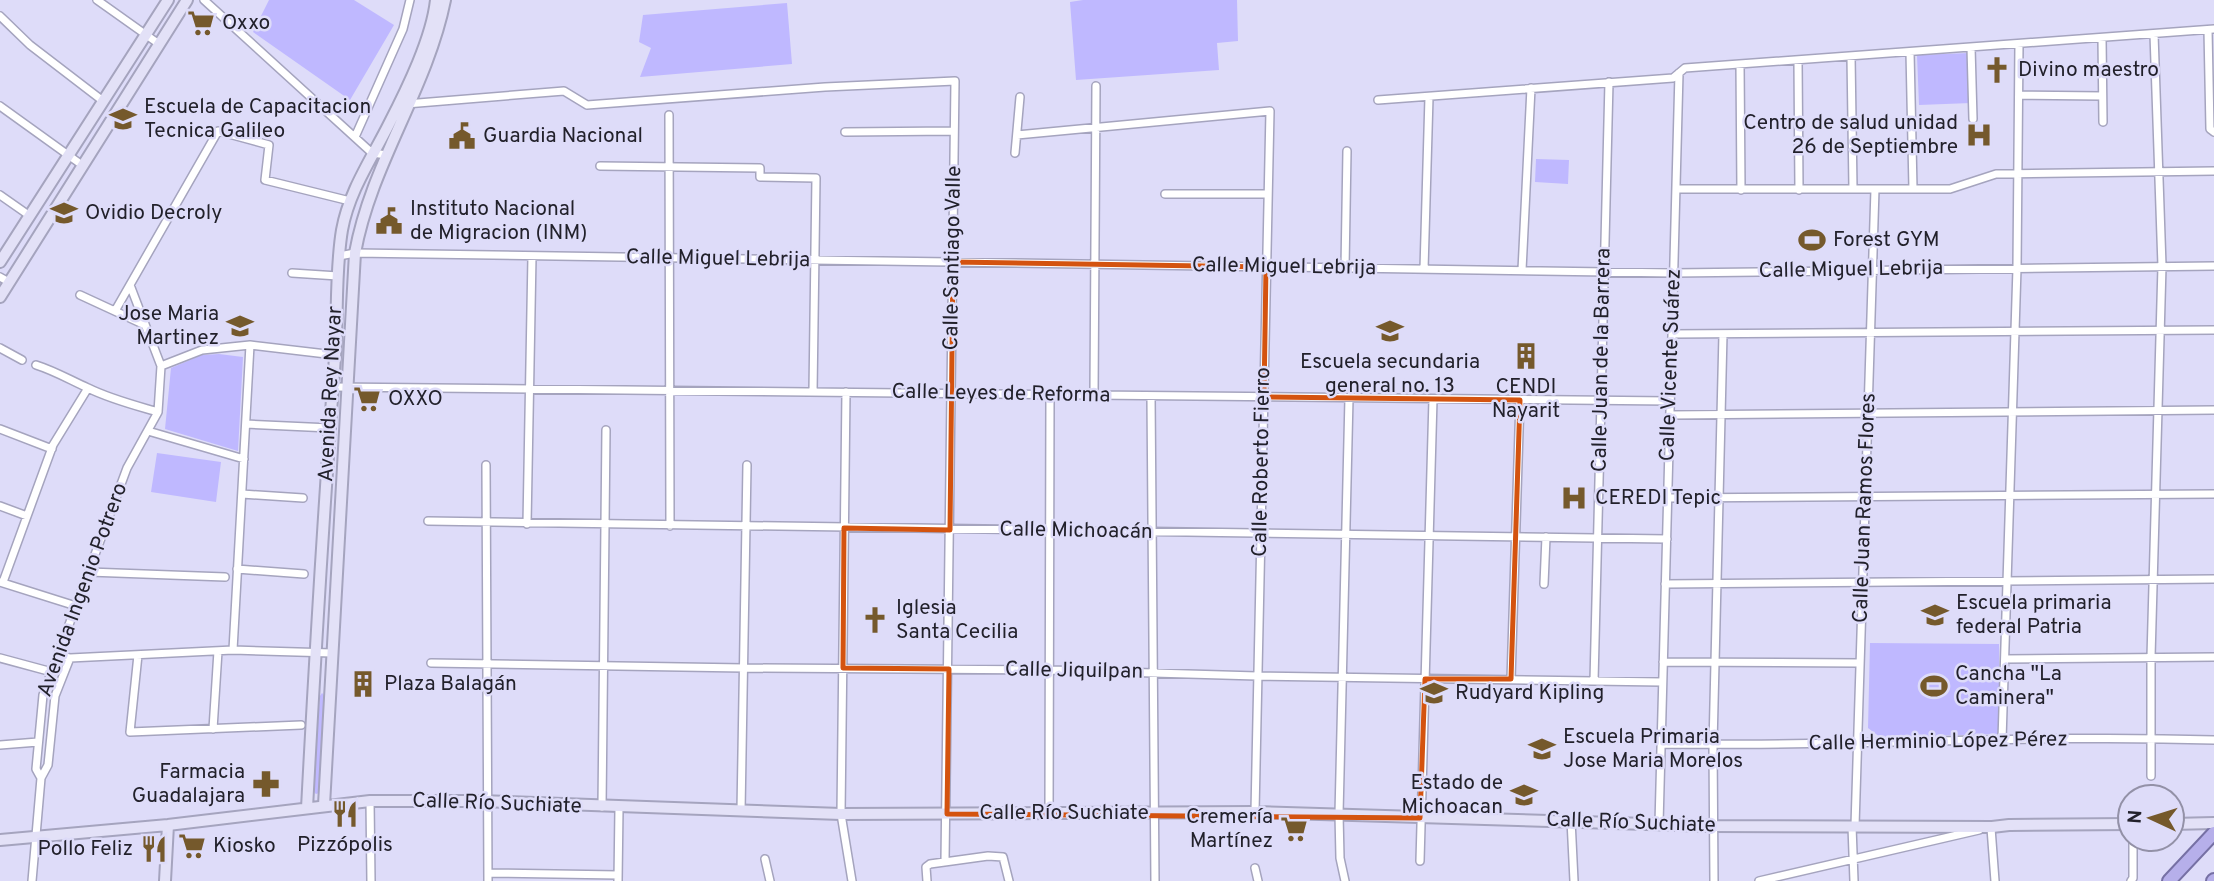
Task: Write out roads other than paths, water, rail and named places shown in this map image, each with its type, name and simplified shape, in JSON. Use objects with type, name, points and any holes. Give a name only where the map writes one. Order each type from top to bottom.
[{"type":"highway","points":[[2169,881],[2214,832]]},
{"type":"main road","points":[[0,262],[168,0]]},
{"type":"main road","points":[[0,298],[4,279],[82,165],[187,0]]},
{"type":"main road","name":"Avenida Rey Nayar","points":[[306,808],[342,227],[350,201],[425,44],[436,0]]},
{"type":"main road","name":"Avenida Rey Nayar","points":[[324,806],[355,253],[366,205],[410,104],[441,19],[445,0]]},
{"type":"main road","points":[[313,690],[329,691]]},
{"type":"main road","name":"Calle Río Suchiate","points":[[0,840],[168,825],[370,801],[489,802],[841,814],[1255,812],[1712,826],[1992,827],[2116,824]]},
{"type":"main road","points":[[2186,824],[2214,823]]},
{"type":"main road","points":[[165,881],[168,825]]},
{"type":"street","points":[[97,0],[159,44]]},
{"type":"street","points":[[204,0],[372,153],[387,155]]},
{"type":"street","points":[[355,137],[403,29],[410,0]]},
{"type":"street","points":[[0,16],[38,52],[103,101]]},
{"type":"street","points":[[1378,100],[1672,78],[1682,71],[1740,64],[2211,30],[2210,128],[2214,132]]},
{"type":"street","points":[[2151,776],[2151,657],[2162,266],[2154,34]]},
{"type":"street","points":[[2102,37],[2103,122]]},
{"type":"street","points":[[2002,740],[2017,268],[2019,44]]},
{"type":"street","points":[[1971,47],[1973,118]]},
{"type":"street","points":[[1910,52],[1913,189]]},
{"type":"street","points":[[1852,56],[1853,189]]},
{"type":"street","points":[[1798,60],[1799,190]]},
{"type":"street","points":[[1740,64],[1741,190]]},
{"type":"street","name":"Calle Vicente Suárez","points":[[1659,824],[1676,189],[1682,71]]},
{"type":"street","name":"Calle Santiago Valle","points":[[410,104],[564,91],[587,105],[955,81],[945,861]]},
{"type":"street","name":"Calle Juan de la Barrera","points":[[1594,681],[1609,82]]},
{"type":"street","points":[[1094,395],[1096,86]]},
{"type":"street","points":[[1522,270],[1531,88]]},
{"type":"street","points":[[2020,95],[2102,96]]},
{"type":"street","points":[[1015,153],[1020,97]]},
{"type":"street","points":[[1424,269],[1429,97]]},
{"type":"street","points":[[398,104],[410,104]]},
{"type":"street","points":[[0,106],[82,165]]},
{"type":"street","name":"Calle Roberto Fierro","points":[[1096,128],[1270,111],[1255,812]]},
{"type":"street","points":[[669,115],[670,526]]},
{"type":"street","points":[[1017,135],[1096,128]]},
{"type":"street","points":[[115,311],[218,131],[269,145],[265,180],[350,201]]},
{"type":"street","points":[[845,132],[954,131]]},
{"type":"street","points":[[1345,268],[1347,151]]},
{"type":"street","points":[[600,166],[760,168],[760,177],[816,178],[813,392]]},
{"type":"street","points":[[1676,189],[1950,189],[1996,174],[2214,171]]},
{"type":"street","name":"Calle Juan Ramos Flores","points":[[1854,881],[1853,826],[1875,190]]},
{"type":"street","points":[[1165,194],[1268,194]]},
{"type":"street","points":[[0,195],[30,216]]},
{"type":"street","name":"Calle Miguel Lebrija","points":[[339,256],[355,253],[1605,272],[2214,266]]},
{"type":"street","points":[[527,524],[532,256]]},
{"type":"street","points":[[292,273],[338,276]]},
{"type":"street","points":[[130,285],[162,366],[202,350],[250,345],[335,355]]},
{"type":"street","points":[[80,295],[146,325]]},
{"type":"street","points":[[1672,334],[2214,330]]},
{"type":"street","points":[[1714,881],[1713,745],[1723,334]]},
{"type":"street","points":[[233,650],[250,345]]},
{"type":"street","points":[[0,348],[22,360]]},
{"type":"street","points":[[36,365],[63,374],[88,388],[158,412]]},
{"type":"street","name":"Avenida Ingenio Potrero","points":[[41,778],[36,769],[43,695],[127,468],[158,412],[162,366]]},
{"type":"street","name":"Calle Leyes de Reforma","points":[[332,387],[1670,401]]},
{"type":"street","points":[[76,606],[1,582],[52,449],[88,388]]},
{"type":"street","points":[[846,392],[841,814],[852,881]]},
{"type":"street","points":[[1049,814],[1050,395]]},
{"type":"street","points":[[1151,396],[1155,881]]},
{"type":"street","points":[[1345,881],[1340,858],[1339,814],[1349,398]]},
{"type":"street","points":[[1420,861],[1433,399]]},
{"type":"street","points":[[1510,679],[1520,400]]},
{"type":"street","points":[[1670,415],[2214,410]]},
{"type":"street","points":[[246,424],[330,428]]},
{"type":"street","points":[[0,429],[52,449]]},
{"type":"street","points":[[602,807],[606,430]]},
{"type":"street","points":[[148,431],[244,459]]},
{"type":"street","points":[[741,811],[747,465]]},
{"type":"street","points":[[486,466],[488,877],[618,878],[619,807]]},
{"type":"street","points":[[242,494],[303,498]]},
{"type":"street","points":[[1668,498],[2214,494]]},
{"type":"street","points":[[0,506],[27,516]]},
{"type":"street","name":"Calle Michoacán","points":[[428,521],[1667,539]]},
{"type":"street","points":[[1544,584],[1546,537]]},
{"type":"street","points":[[237,569],[304,574]]},
{"type":"street","points":[[89,572],[225,577]]},
{"type":"street","points":[[1665,584],[2214,579]]},
{"type":"street","points":[[59,656],[233,650],[332,653]]},
{"type":"street","points":[[213,729],[218,651]]},
{"type":"street","points":[[138,655],[130,732],[301,725]]},
{"type":"street","name":"Avenida Ingenio Potrero","points":[[41,778],[48,765],[55,696],[70,657]]},
{"type":"street","points":[[2005,659],[2214,657]]},
{"type":"street","points":[[0,658],[52,672]]},
{"type":"street","points":[[1663,662],[1860,663]]},
{"type":"street","name":"Calle Jiquilpan","points":[[431,663],[1050,670],[1425,680],[1662,682]]},
{"type":"street","name":"Calle Herminio López Pérez","points":[[1661,744],[1857,744],[2153,738],[2214,740]]},
{"type":"street","points":[[0,745],[38,742]]},
{"type":"street","points":[[32,881],[41,778]]},
{"type":"street","points":[[370,801],[371,881]]},
{"type":"street","points":[[1571,820],[1574,881]]},
{"type":"street","points":[[1759,881],[1992,827],[1995,881]]},
{"type":"street","points":[[2132,879],[2133,853]]},
{"type":"street","points":[[928,881],[926,867],[945,861],[1003,857],[1009,881]]},
{"type":"street","points":[[765,859],[770,881]]},
{"type":"street","points":[[1255,868],[1258,881]]},
{"type":"place","name":"Oxxo","points":[[201,23]]},
{"type":"place","name":"Divino maestro","points":[[1997,70]]},
{"type":"place","name":"Escuela de Capacitacion Tecnica Galileo","points":[[123,119]]},
{"type":"place","name":"Centro de salud unidad 26 de Septiembre","points":[[1979,135]]},
{"type":"place","name":"Guardia Nacional","points":[[462,136]]},
{"type":"place","name":"Ovidio Decroly","points":[[64,213]]},
{"type":"place","name":"Instituto Nacional de Migracion (INM)","points":[[389,221]]},
{"type":"place","name":"Forest GYM","points":[[1812,240]]},
{"type":"place","name":"Jose Maria Martinez","points":[[240,326]]},
{"type":"place","name":"Escuela secundaria general no. 13","points":[[1390,331]]},
{"type":"place","name":"CENDI Nayarit","points":[[1526,356]]},
{"type":"place","name":"OXXO","points":[[367,399]]},
{"type":"place","name":"CEREDI Tepic","points":[[1574,498]]},
{"type":"place","name":"Escuela primaria federal Patria","points":[[1935,615]]},
{"type":"place","name":"Iglesia Santa Cecilia","points":[[875,620]]},
{"type":"place","name":"Plaza Balagán","points":[[363,684]]},
{"type":"place","name":"Cancha \"La Caminera\"","points":[[1934,686]]},
{"type":"place","name":"Rudyard Kipling","points":[[1434,693]]},
{"type":"place","name":"Escuela Primaria Jose Maria Morelos","points":[[1542,749]]},
{"type":"place","name":"Farmacia Guadalajara","points":[[266,784]]},
{"type":"place","name":"Estado de Michoacan","points":[[1524,795]]},
{"type":"place","name":"Pizzópolis","points":[[345,814]]},
{"type":"place","name":"Cremería Martínez","points":[[1294,829]]},
{"type":"place","name":"Kiosko","points":[[192,846]]},
{"type":"place","name":"Pollo Feliz","points":[[154,849]]}]
